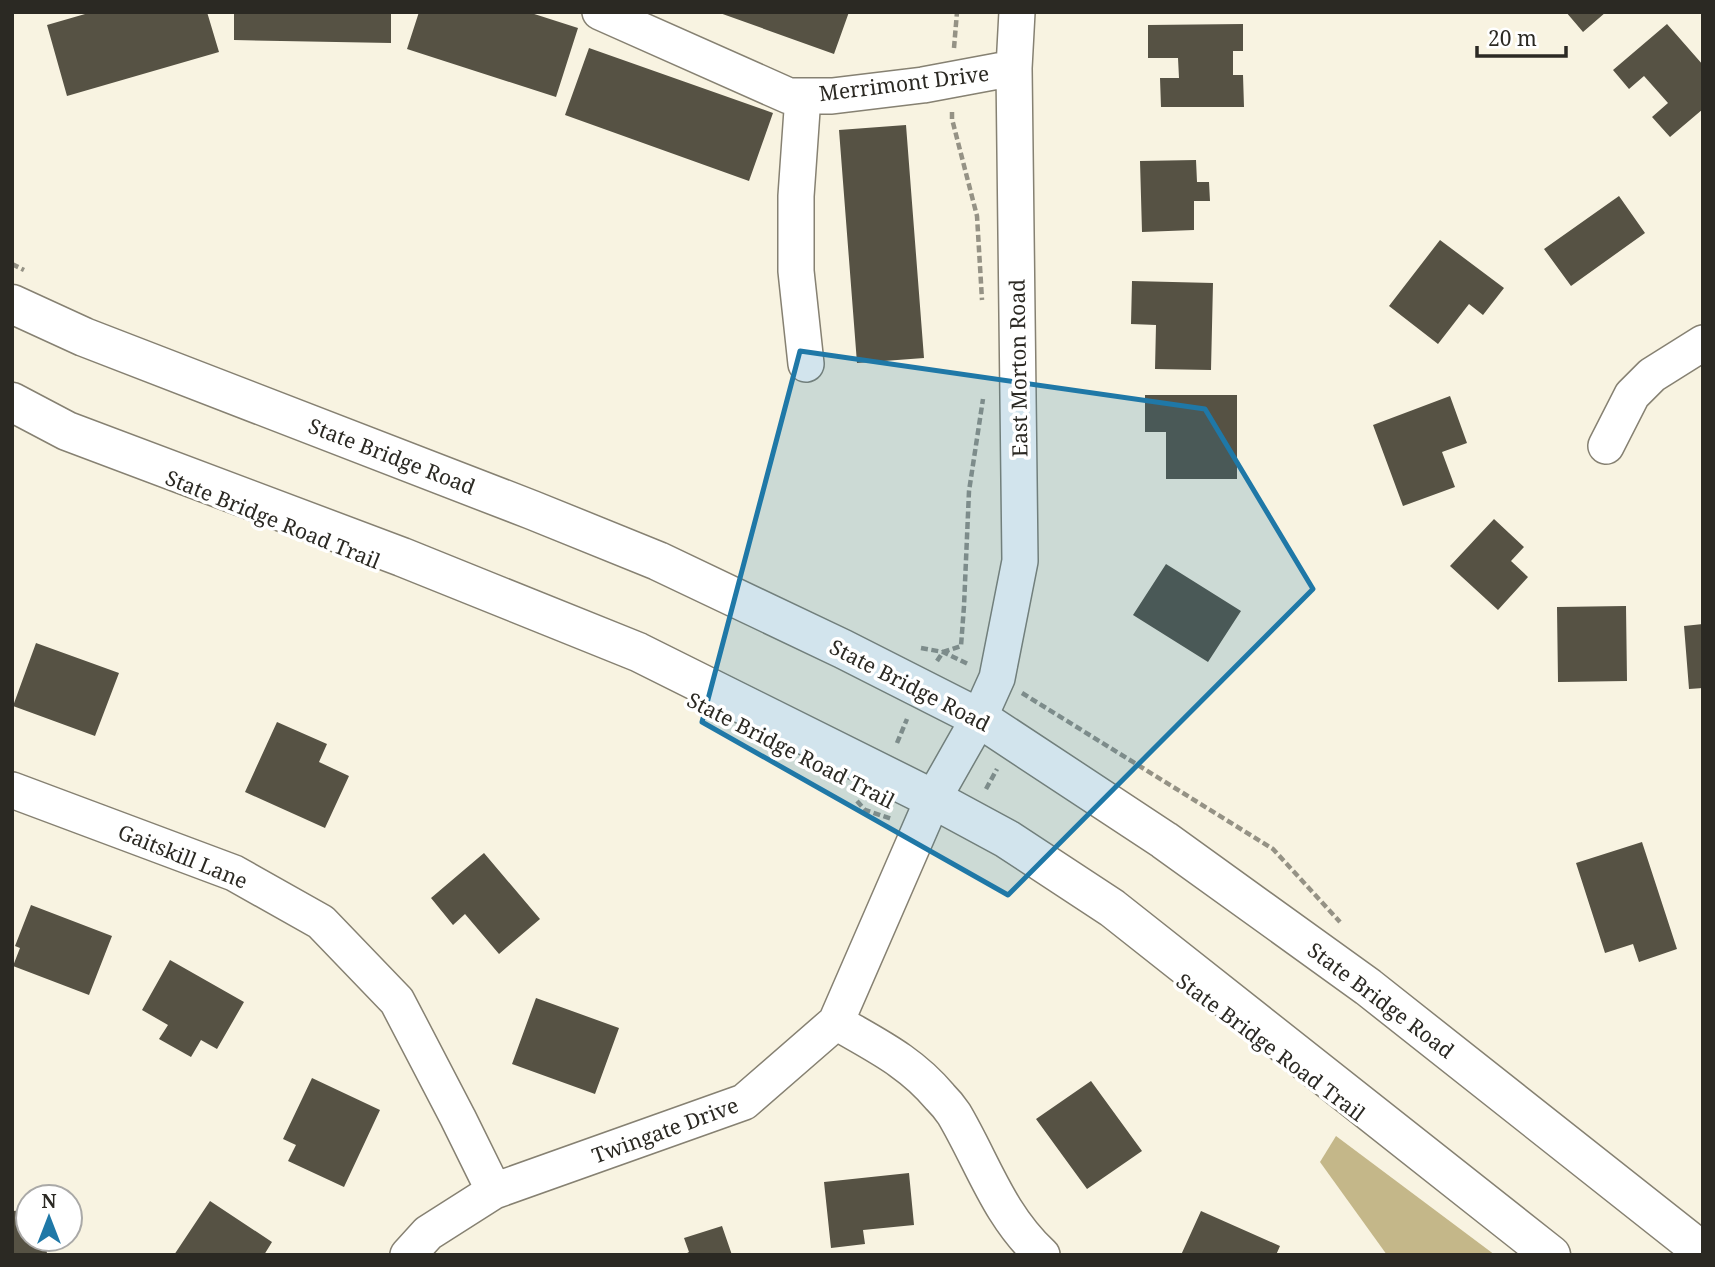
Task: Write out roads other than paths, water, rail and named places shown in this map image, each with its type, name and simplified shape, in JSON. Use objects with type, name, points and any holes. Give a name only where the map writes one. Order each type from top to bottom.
[{"type":"highway","name":"State Bridge Road","points":[[12,304],[83,337],[657,561],[979,718],[1164,841],[1368,988],[1703,1252]]},
{"type":"highway","points":[[12,402],[67,431],[402,557],[638,652],[884,775],[927,814],[1007,839],[1112,908],[1551,1255]]},
{"type":"street","name":"Merrimont Drive","points":[[600,12],[789,96],[832,96],[953,80],[1014,68]]},
{"type":"street","name":"East Morton Road","points":[[979,718],[997,678],[1020,561],[1014,68],[1017,12]]},
{"type":"street","points":[[803,96],[797,187],[796,271],[806,364]]},
{"type":"street","points":[[1606,446],[1632,395],[1652,375],[1703,343]]},
{"type":"street","name":"Twingate Drive","points":[[408,1255],[428,1233],[494,1191],[744,1102],[836,1022],[927,814],[979,718]]},
{"type":"street","name":"Gaitskill Lane","points":[[12,790],[234,873],[321,922],[397,1001],[494,1191]]},
{"type":"street","points":[[836,1022],[903,1061],[929,1084],[953,1112],[1007,1213],[1026,1240],[1042,1255]]}]
